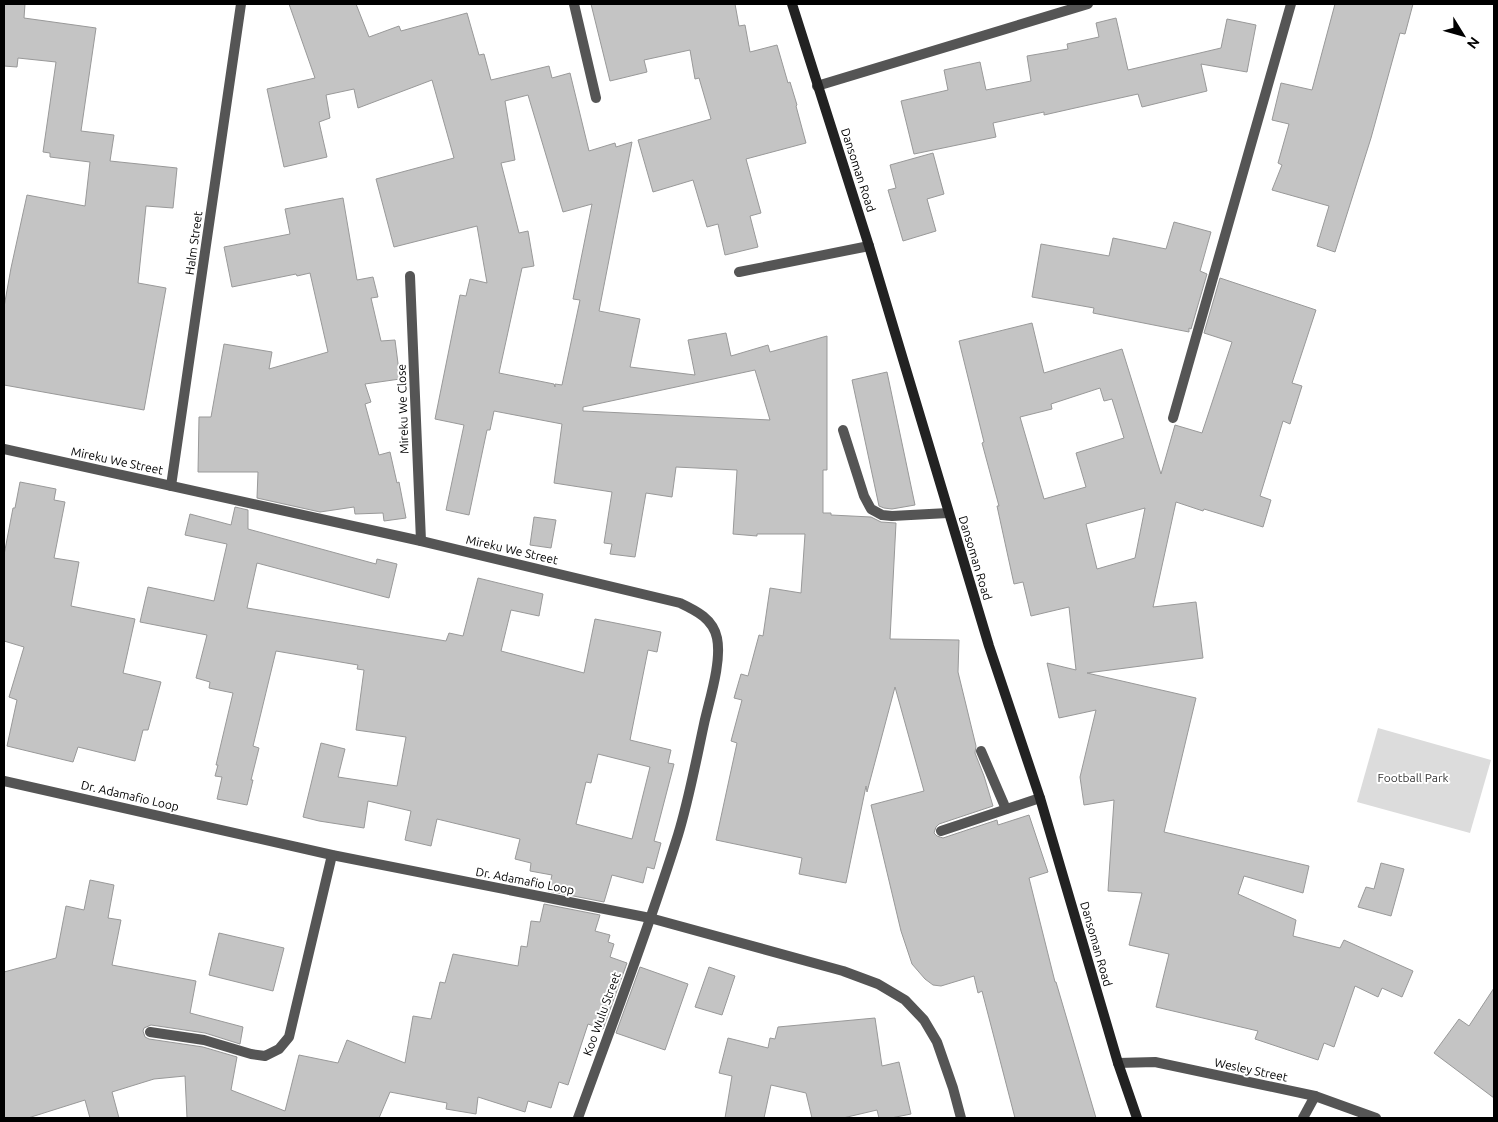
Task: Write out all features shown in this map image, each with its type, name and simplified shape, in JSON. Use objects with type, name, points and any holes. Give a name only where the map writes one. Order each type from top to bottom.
[{"type":"main road","name":"Dansoman Road","points":[[792,4],[869,246],[989,646],[1040,798],[1118,1063],[1137,1118]]},
{"type":"street","name":"Halm Street","points":[[171,486],[241,4]]},
{"type":"street","points":[[574,4],[596,98]]},
{"type":"street","points":[[817,86],[1088,4]]},
{"type":"street","points":[[1173,418],[1291,4]]},
{"type":"street","points":[[739,272],[869,246]]},
{"type":"street","name":"Mireku We Close","points":[[410,276],[421,541]]},
{"type":"street","points":[[843,430],[864,496],[871,510],[882,515],[892,516],[948,513]]},
{"type":"street","name":"Mireku We Street","points":[[4,449],[421,541],[680,603],[699,612],[712,625],[717,639],[717,662],[678,834],[650,918]]},
{"type":"street","points":[[981,751],[1006,808]]},
{"type":"street","name":"Dr. Adamafio Loop","points":[[4,781],[332,855],[650,918],[843,971],[878,984],[905,1000],[924,1020],[937,1042],[961,1118]]},
{"type":"street","points":[[941,831],[1040,798]]},
{"type":"street","points":[[150,1032],[204,1040],[251,1054],[265,1056],[279,1049],[289,1037],[332,855]]},
{"type":"street","name":"Koo Wulu Street","points":[[578,1118],[650,918]]},
{"type":"street","name":"Wesley Street","points":[[1118,1063],[1155,1062],[1315,1096],[1376,1118]]},
{"type":"street","points":[[1303,1118],[1315,1096]]},
{"type":"green space","name":"Football Park","points":[[1378,728],[1491,760],[1470,833],[1357,802]]},
{"type":"building","points":[[4,4],[25,4],[24,18],[96,28],[81,131],[114,135],[110,161],[177,168],[173,208],[146,206],[138,283],[166,288],[144,410],[4,385],[4,307],[27,195],[85,206],[90,162],[50,157],[50,153],[43,152],[56,62],[18,58],[17,67],[4,66]]},
{"type":"building","points":[[289,4],[356,4],[369,37],[399,26],[401,31],[467,13],[479,55],[484,54],[491,80],[549,66],[552,78],[570,73],[589,151],[615,143],[616,147],[632,142],[599,311],[640,319],[630,367],[695,375],[688,340],[726,333],[731,356],[768,345],[770,352],[827,336],[827,470],[823,470],[823,513],[871,517],[881,522],[896,523],[890,639],[959,640],[958,672],[976,746],[975,753],[993,806],[939,824],[934,833],[943,838],[997,820],[998,825],[1029,815],[1048,872],[1029,878],[1055,982],[1096,1118],[1015,1118],[982,991],[978,993],[974,976],[941,986],[933,985],[912,964],[901,931],[871,805],[924,791],[895,687],[867,792],[866,786],[846,883],[799,874],[802,858],[716,840],[737,743],[731,741],[742,700],[734,698],[741,674],[748,676],[759,635],[763,636],[770,588],[801,593],[805,534],[757,534],[757,536],[733,534],[737,470],[676,467],[672,497],[646,493],[635,557],[610,554],[612,544],[604,543],[612,492],[554,483],[562,424],[494,411],[490,430],[487,430],[469,515],[446,510],[464,425],[435,419],[460,295],[466,296],[470,279],[487,283],[477,226],[394,247],[376,179],[454,158],[432,80],[358,108],[354,89],[326,95],[330,118],[319,122],[327,157],[284,167],[267,89],[315,78]],"holes":[[[528,95],[563,212],[592,204],[573,299],[580,300],[562,385],[555,384],[555,387],[554,384],[499,373],[522,268],[534,266],[528,231],[519,233],[501,163],[515,160],[505,101]],[[755,370],[770,420],[583,411],[583,407]]]},
{"type":"building","points":[[591,4],[735,4],[739,26],[745,25],[750,52],[777,45],[788,83],[790,82],[797,105],[806,143],[746,159],[761,213],[750,216],[758,247],[725,255],[718,224],[707,227],[693,180],[653,192],[638,140],[711,119],[699,78],[695,79],[690,50],[644,60],[647,72],[610,81]]},
{"type":"building","points":[[1335,4],[1413,4],[1405,34],[1400,33],[1371,138],[1335,252],[1317,246],[1329,206],[1272,190],[1282,165],[1278,163],[1289,124],[1272,120],[1281,83],[1312,90]]},
{"type":"building","points":[[1116,18],[1128,70],[1221,48],[1227,19],[1256,25],[1247,72],[1201,64],[1207,91],[1142,107],[1138,94],[1044,115],[1044,112],[993,123],[996,137],[914,154],[901,101],[948,90],[944,70],[980,62],[986,90],[1031,81],[1027,56],[1068,49],[1067,44],[1099,37],[1096,23]]},
{"type":"building","points":[[933,153],[944,194],[927,199],[936,231],[903,241],[888,190],[896,188],[890,165]]},
{"type":"building","points":[[343,198],[357,280],[373,277],[378,297],[371,298],[381,341],[395,340],[400,379],[365,384],[371,402],[365,404],[379,455],[390,452],[397,483],[399,482],[406,518],[384,521],[383,513],[355,514],[354,507],[320,512],[257,498],[258,472],[198,472],[199,417],[211,417],[224,344],[272,352],[269,369],[328,352],[310,273],[232,287],[224,247],[290,234],[285,209]]},
{"type":"building","points":[[1174,222],[1211,232],[1200,271],[1207,274],[1189,332],[1093,313],[1094,308],[1032,297],[1041,244],[1109,256],[1113,238],[1166,249]]},
{"type":"building","points":[[1220,278],[1316,310],[1292,383],[1302,386],[1290,424],[1283,421],[1260,496],[1271,500],[1263,527],[1176,502],[1153,607],[1196,602],[1203,658],[1087,673],[1196,698],[1164,832],[1309,866],[1303,893],[1244,876],[1238,894],[1296,920],[1293,936],[1340,948],[1344,940],[1413,971],[1402,997],[1382,988],[1378,997],[1355,986],[1334,1047],[1324,1043],[1318,1060],[1255,1039],[1258,1031],[1156,1007],[1169,954],[1129,945],[1142,893],[1108,891],[1114,800],[1084,805],[1080,777],[1096,710],[1059,718],[1047,663],[1076,670],[1069,607],[1031,616],[1023,582],[1014,584],[997,506],[999,506],[982,443],[984,442],[959,341],[1032,323],[1044,373],[1122,349],[1161,474],[1175,425],[1202,433],[1232,342],[1204,333]],"holes":[[[1100,388],[1104,401],[1112,399],[1124,438],[1076,453],[1086,487],[1044,499],[1020,417],[1052,409],[1051,404]],[[1145,508],[1135,558],[1097,569],[1086,524]]]},
{"type":"building","points":[[887,372],[915,505],[892,509],[879,506],[852,380]]},
{"type":"building","points":[[20,482],[56,489],[54,500],[65,502],[54,558],[79,562],[71,606],[135,619],[123,673],[161,682],[148,730],[143,730],[135,761],[78,747],[73,762],[7,746],[17,700],[9,697],[24,647],[4,641],[4,555]]},
{"type":"building","points":[[235,507],[248,510],[248,529],[376,564],[377,559],[397,564],[389,598],[257,563],[247,608],[446,641],[449,633],[463,636],[478,578],[543,594],[539,616],[511,610],[501,651],[584,673],[595,619],[661,632],[657,652],[648,650],[630,740],[671,750],[668,763],[674,764],[654,841],[661,843],[654,869],[647,867],[643,883],[612,875],[604,902],[548,891],[552,875],[530,871],[531,863],[515,859],[520,839],[437,819],[431,846],[405,840],[411,811],[368,801],[364,828],[303,817],[321,743],[345,749],[338,777],[397,786],[406,737],[356,730],[364,670],[357,669],[358,665],[276,651],[253,746],[259,748],[247,805],[217,799],[222,777],[215,776],[218,765],[216,765],[233,693],[209,688],[210,682],[196,678],[207,635],[140,622],[148,587],[214,601],[227,544],[185,535],[190,514],[231,525]],"holes":[[[598,754],[650,767],[632,839],[576,824],[586,782],[591,783]]]},
{"type":"building","points":[[534,517],[556,520],[551,548],[530,545]]},
{"type":"building","points":[[1381,863],[1404,869],[1391,916],[1358,907],[1366,887],[1374,889]]},
{"type":"building","points":[[90,880],[114,885],[108,918],[121,920],[112,965],[196,981],[190,1013],[243,1027],[240,1044],[205,1033],[151,1025],[144,1028],[145,1037],[203,1047],[237,1057],[231,1090],[285,1111],[299,1055],[338,1063],[347,1040],[405,1063],[413,1016],[431,1019],[440,982],[445,983],[453,954],[518,966],[521,946],[527,947],[531,921],[540,922],[544,904],[600,915],[595,931],[610,935],[608,942],[614,944],[610,957],[627,963],[603,1029],[588,1024],[568,1085],[559,1082],[551,1108],[528,1101],[525,1112],[478,1097],[476,1114],[446,1109],[447,1103],[390,1092],[379,1118],[187,1118],[185,1076],[154,1079],[112,1092],[119,1118],[90,1118],[85,1100],[28,1118],[4,1118],[4,972],[56,958],[66,906],[84,910]]},
{"type":"building","points":[[219,933],[284,948],[273,991],[209,975]]},
{"type":"building","points":[[640,967],[688,984],[665,1050],[616,1033]]},
{"type":"building","points":[[709,967],[735,976],[722,1015],[695,1007]]},
{"type":"building","points":[[1494,988],[1494,1098],[1434,1053],[1459,1019],[1469,1026]]},
{"type":"building","points":[[875,1018],[882,1066],[899,1062],[911,1114],[879,1118],[877,1110],[843,1118],[812,1118],[806,1093],[771,1085],[764,1118],[725,1118],[732,1076],[719,1073],[728,1038],[768,1048],[770,1038],[775,1039],[778,1027]]}]
